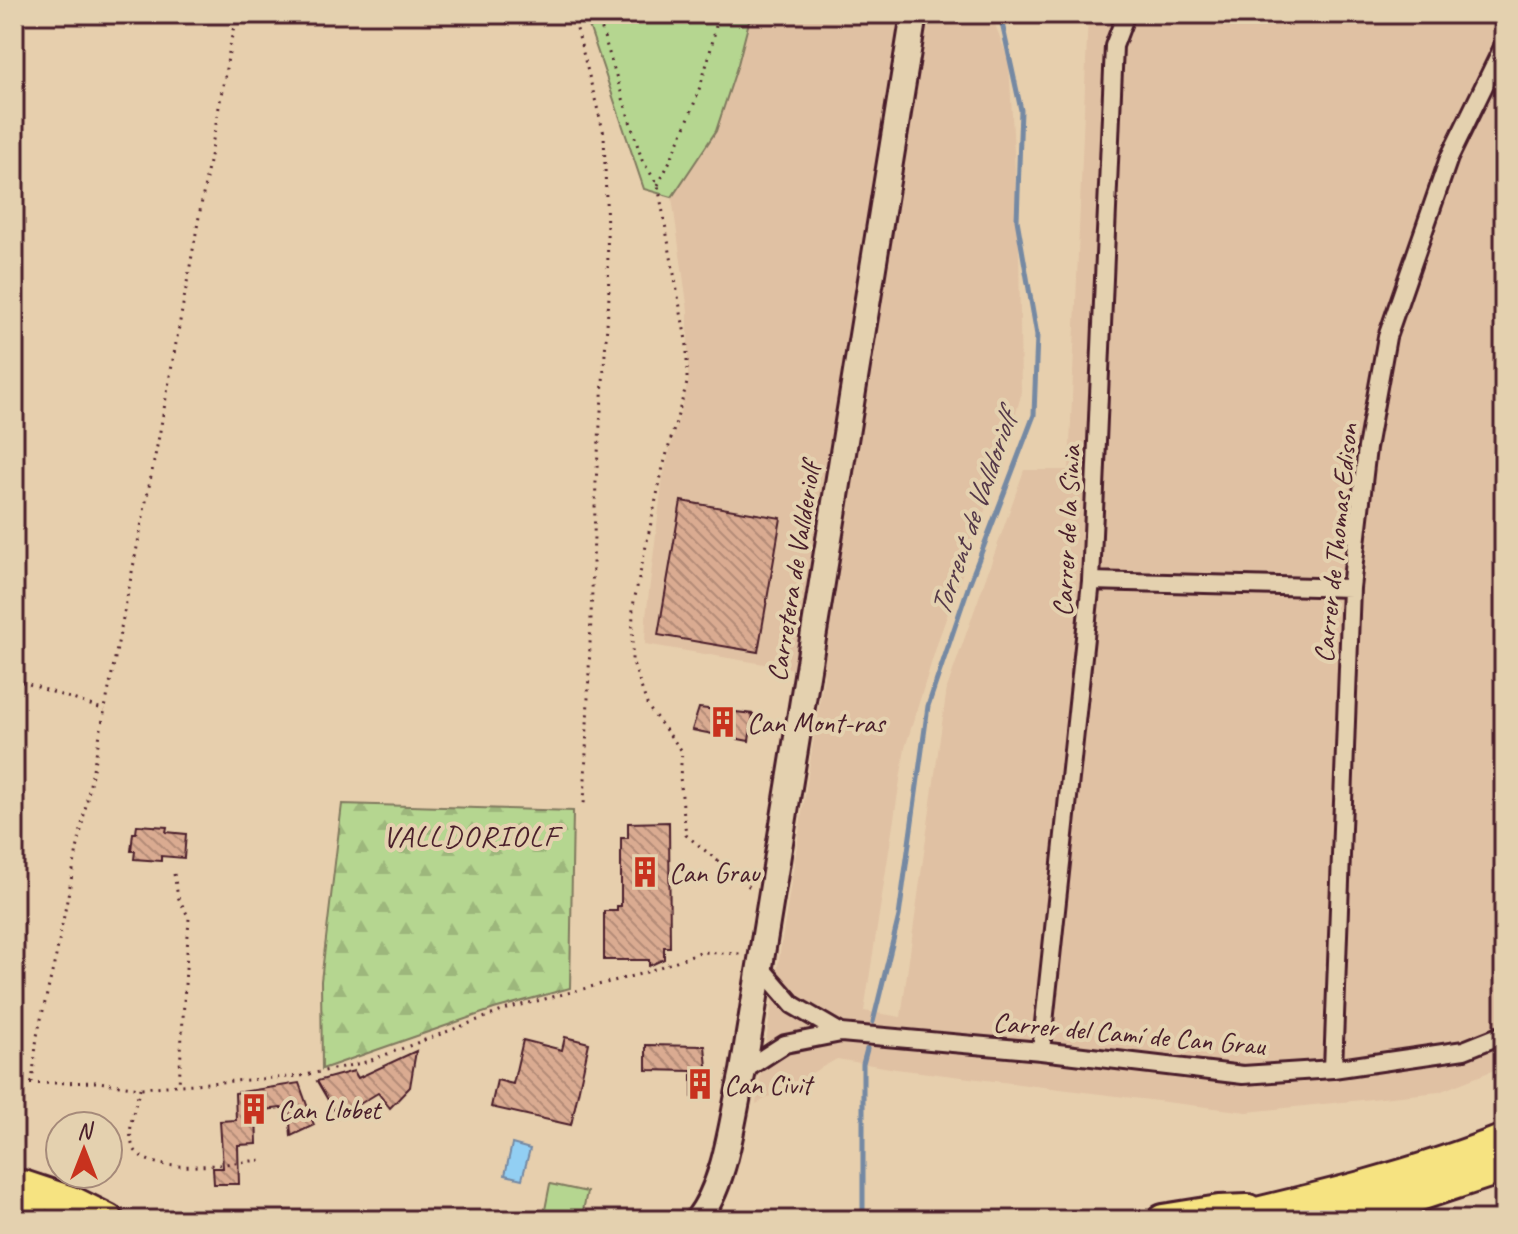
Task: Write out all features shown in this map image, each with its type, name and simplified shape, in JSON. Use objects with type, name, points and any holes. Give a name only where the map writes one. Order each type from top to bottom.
[{"type":"highway","points":[[1227,1220],[1317,1200],[1397,1177],[1504,1140]]},
{"type":"highway","points":[[1344,1220],[1504,1167]]},
{"type":"highway","points":[[17,1191],[35,1220]]},
{"type":"highway","points":[[17,1191],[78,1220]]},
{"type":"highway","points":[[17,1191],[74,1203],[108,1220]]},
{"type":"highway","points":[[1163,1220],[1219,1211],[1270,1210]]},
{"type":"street","name":"Carretera de Vallderiolf","points":[[697,1220],[707,1208],[717,1185],[743,1071],[914,14]]},
{"type":"street","name":"Carrer de la Sinia","points":[[1041,1051],[1091,581],[1114,46],[1126,14]]},
{"type":"street","name":"Carrer de Thomas Edison","points":[[1333,1069],[1351,588],[1367,448],[1387,337],[1449,158],[1504,45]]},
{"type":"street","points":[[1091,581],[1351,588]]},
{"type":"street","name":"Carrer del Camí de Can Grau","points":[[761,961],[793,1005],[841,1033]]},
{"type":"street","name":"Carrer del Camí de Can Grau","points":[[743,1071],[785,1044],[841,1033],[1041,1051],[1243,1075],[1333,1069],[1464,1050],[1504,1034]]},
{"type":"street","name":"Carretera de Vallderiolf","points":[[717,1185],[723,1220]]},
{"type":"path","points":[[32,1083],[37,1036],[160,431],[233,30],[240,14]]},
{"type":"path","points":[[573,14],[604,134],[609,296],[596,482],[584,806]]},
{"type":"path","points":[[597,14],[642,160],[658,185],[687,346],[687,383],[663,467],[633,606],[632,660],[648,707],[682,751],[680,777],[686,835],[751,886],[771,907]]},
{"type":"path","points":[[658,185],[672,159],[696,96],[711,53],[718,14]]},
{"type":"path","points":[[14,679],[105,710]]},
{"type":"path","points":[[174,874],[178,897],[189,918],[179,1085]]},
{"type":"path","points":[[14,1084],[98,1082],[140,1088],[301,1076],[366,1062],[510,1008],[644,973],[700,952],[761,961]]},
{"type":"path","points":[[140,1088],[131,1135],[139,1156],[163,1166],[262,1160]]},
{"type":"shaded area","points":[[751,14],[991,14],[1009,61],[1019,243],[1021,395],[1003,460],[939,638],[905,748],[864,1011],[901,1017],[947,688],[1024,470],[1069,470],[1088,14],[1504,14],[1504,1066],[1439,1092],[1247,1112],[837,1059],[756,1104],[824,674],[645,644],[663,476],[688,382],[688,311],[672,197],[716,131]]},
{"type":"green space","points":[[585,14],[751,14],[716,131],[672,197],[644,189]]},
{"type":"green space","points":[[342,804],[573,811],[570,988],[494,1009],[322,1069],[321,981]]},
{"type":"green space","points":[[550,1184],[587,1192],[581,1220],[543,1220]]},
{"type":"water","points":[[512,1144],[530,1149],[522,1179],[505,1175]]},
{"type":"building","points":[[681,501],[781,518],[758,652],[658,635]]},
{"type":"building","name":"Can Mont-ras","points":[[699,708],[753,714],[749,741],[692,730]]},
{"type":"building","name":"Can Grau","points":[[669,822],[670,947],[664,947],[664,959],[649,966],[649,960],[604,960],[604,911],[617,911],[617,906],[621,906],[621,838],[628,838],[628,823]]},
{"type":"building","points":[[137,825],[167,827],[166,832],[186,834],[184,858],[161,856],[161,861],[134,859],[135,851],[131,851]]},
{"type":"building","points":[[565,1037],[589,1043],[571,1125],[491,1107],[497,1080],[513,1084],[523,1040],[562,1050]]},
{"type":"building","name":"Can Civit","points":[[646,1045],[705,1046],[710,1098],[692,1097],[692,1071],[646,1070]]},
{"type":"building","points":[[416,1051],[410,1087],[390,1108],[378,1093],[338,1117],[317,1081],[354,1071],[358,1078]]},
{"type":"building","name":"Can Llobet","points":[[299,1083],[314,1125],[291,1136],[289,1107],[256,1111],[257,1144],[238,1145],[239,1184],[214,1184],[213,1168],[223,1168],[220,1121],[236,1120],[235,1093]]},
{"type":"waterway","name":"Torrent de Valldoriolf","points":[[873,1022],[899,916],[928,706],[970,582],[1034,415],[1037,335],[1017,220],[1021,110],[1000,14]]},
{"type":"waterway","name":"Torrent de Valldoriolf","points":[[863,1220],[863,1064],[867,1049]]},
{"type":"place","name":"Can Mont-ras","points":[[723,722]]},
{"type":"place","name":"Can Grau","points":[[645,872]]},
{"type":"place","name":"Can Civit","points":[[700,1084]]},
{"type":"place","name":"Can Llobet","points":[[254,1109]]},
{"type":"district","name":"VALLDORIOLF","points":[[471,836]]}]
